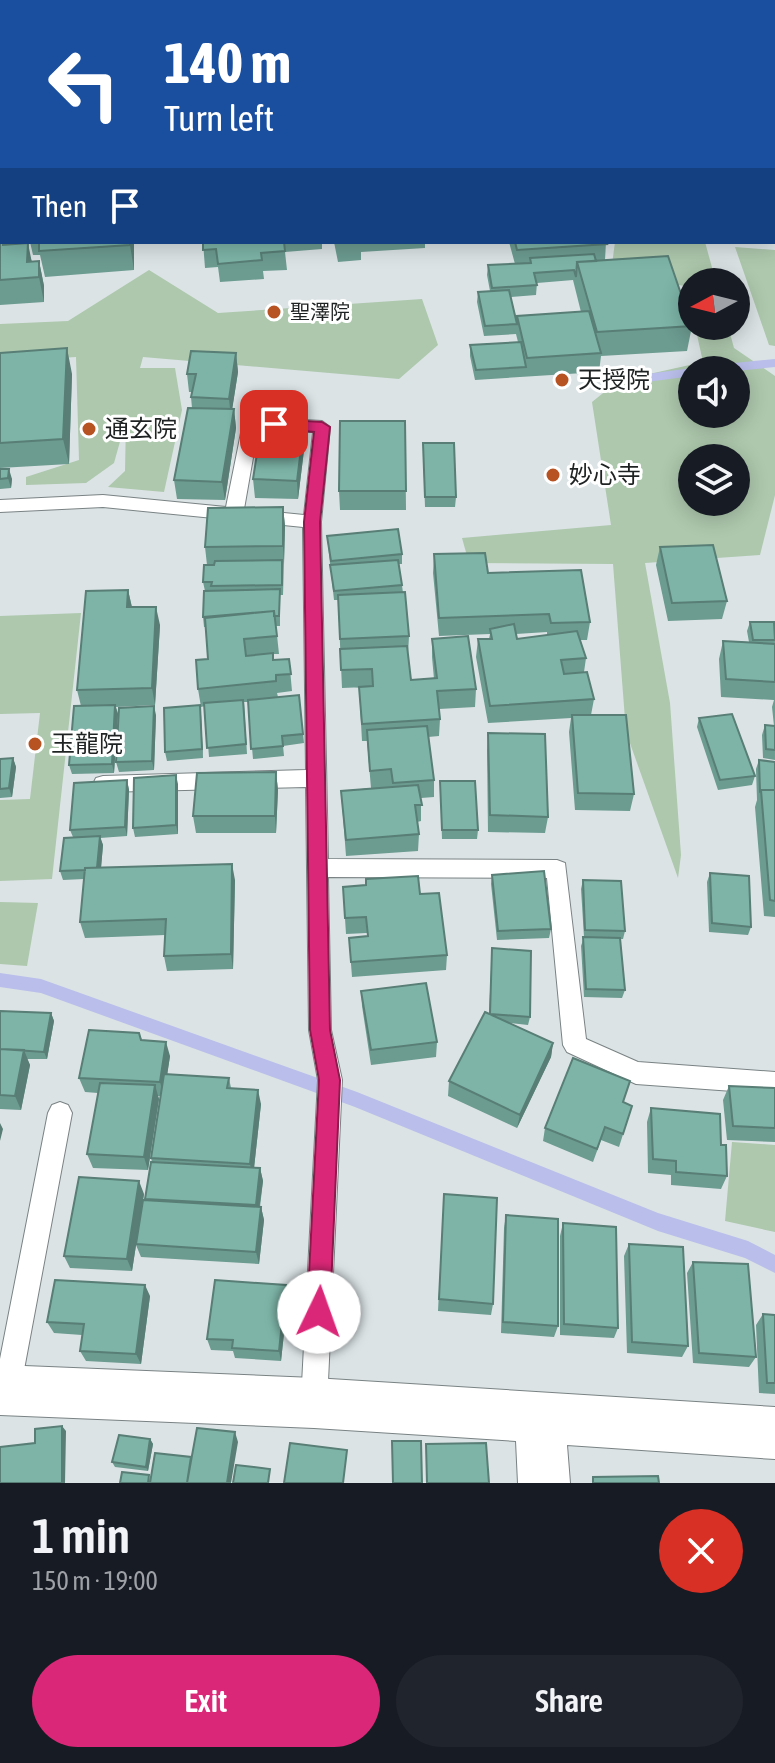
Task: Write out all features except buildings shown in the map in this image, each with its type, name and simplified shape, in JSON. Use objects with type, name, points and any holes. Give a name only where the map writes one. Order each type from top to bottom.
[{"type":"street","points":[[4,1391],[314,1403],[775,1433]]},
{"type":"street","points":[[540,1418],[544,1483]]},
{"type":"lane","points":[[234,514],[251,423],[322,427],[312,522],[316,868],[320,1030],[330,1080],[314,1403]]},
{"type":"lane","points":[[0,506],[103,501],[312,522]]},
{"type":"lane","points":[[77,785],[315,778]]},
{"type":"lane","points":[[316,868],[557,869],[575,1045],[636,1073],[775,1083]]},
{"type":"lane","points":[[4,1391],[60,1113]]},
{"type":"green space","points":[[615,244],[706,244],[712,268],[678,268],[678,285],[611,272]]},
{"type":"green space","points":[[735,247],[775,250],[775,346],[769,345],[750,290],[750,268],[742,268]]},
{"type":"green space","points":[[149,270],[218,313],[422,299],[438,345],[399,379],[143,357],[140,368],[175,368],[182,410],[164,492],[108,487],[125,471],[126,420],[114,463],[86,483],[26,485],[26,477],[79,460],[76,357],[0,362],[0,324],[68,321]]},
{"type":"green space","points":[[698,340],[732,340],[734,348],[746,356],[702,356]]},
{"type":"green space","points":[[750,359],[775,376],[775,495],[760,555],[645,563],[670,703],[681,855],[678,878],[626,732],[613,564],[469,563],[462,538],[611,525],[592,402],[618,381],[678,368],[678,428],[750,428]]},
{"type":"green space","points":[[81,613],[52,879],[0,881],[0,800],[30,799],[40,713],[0,714],[0,616]]},
{"type":"green space","points":[[0,902],[38,903],[27,966],[0,964]]},
{"type":"green space","points":[[732,1142],[775,1145],[775,1232],[725,1221]]},
{"type":"waterway","points":[[750,366],[775,363]]},
{"type":"waterway","points":[[647,378],[678,374]]},
{"type":"waterway","points":[[0,980],[41,986],[357,1100],[658,1222],[748,1250],[775,1264]]},
{"type":"place","name":"聖澤院","points":[[274,312]]},
{"type":"place","name":"天授院","points":[[562,380]]},
{"type":"place","name":"通玄院","points":[[89,429]]},
{"type":"place","name":"妙心寺","points":[[553,475]]},
{"type":"place","name":"玉龍院","points":[[35,744]]},
{"type":"route","points":[[274,424],[322,427],[312,522],[316,868],[320,1030],[330,1080],[319,1312]]}]
